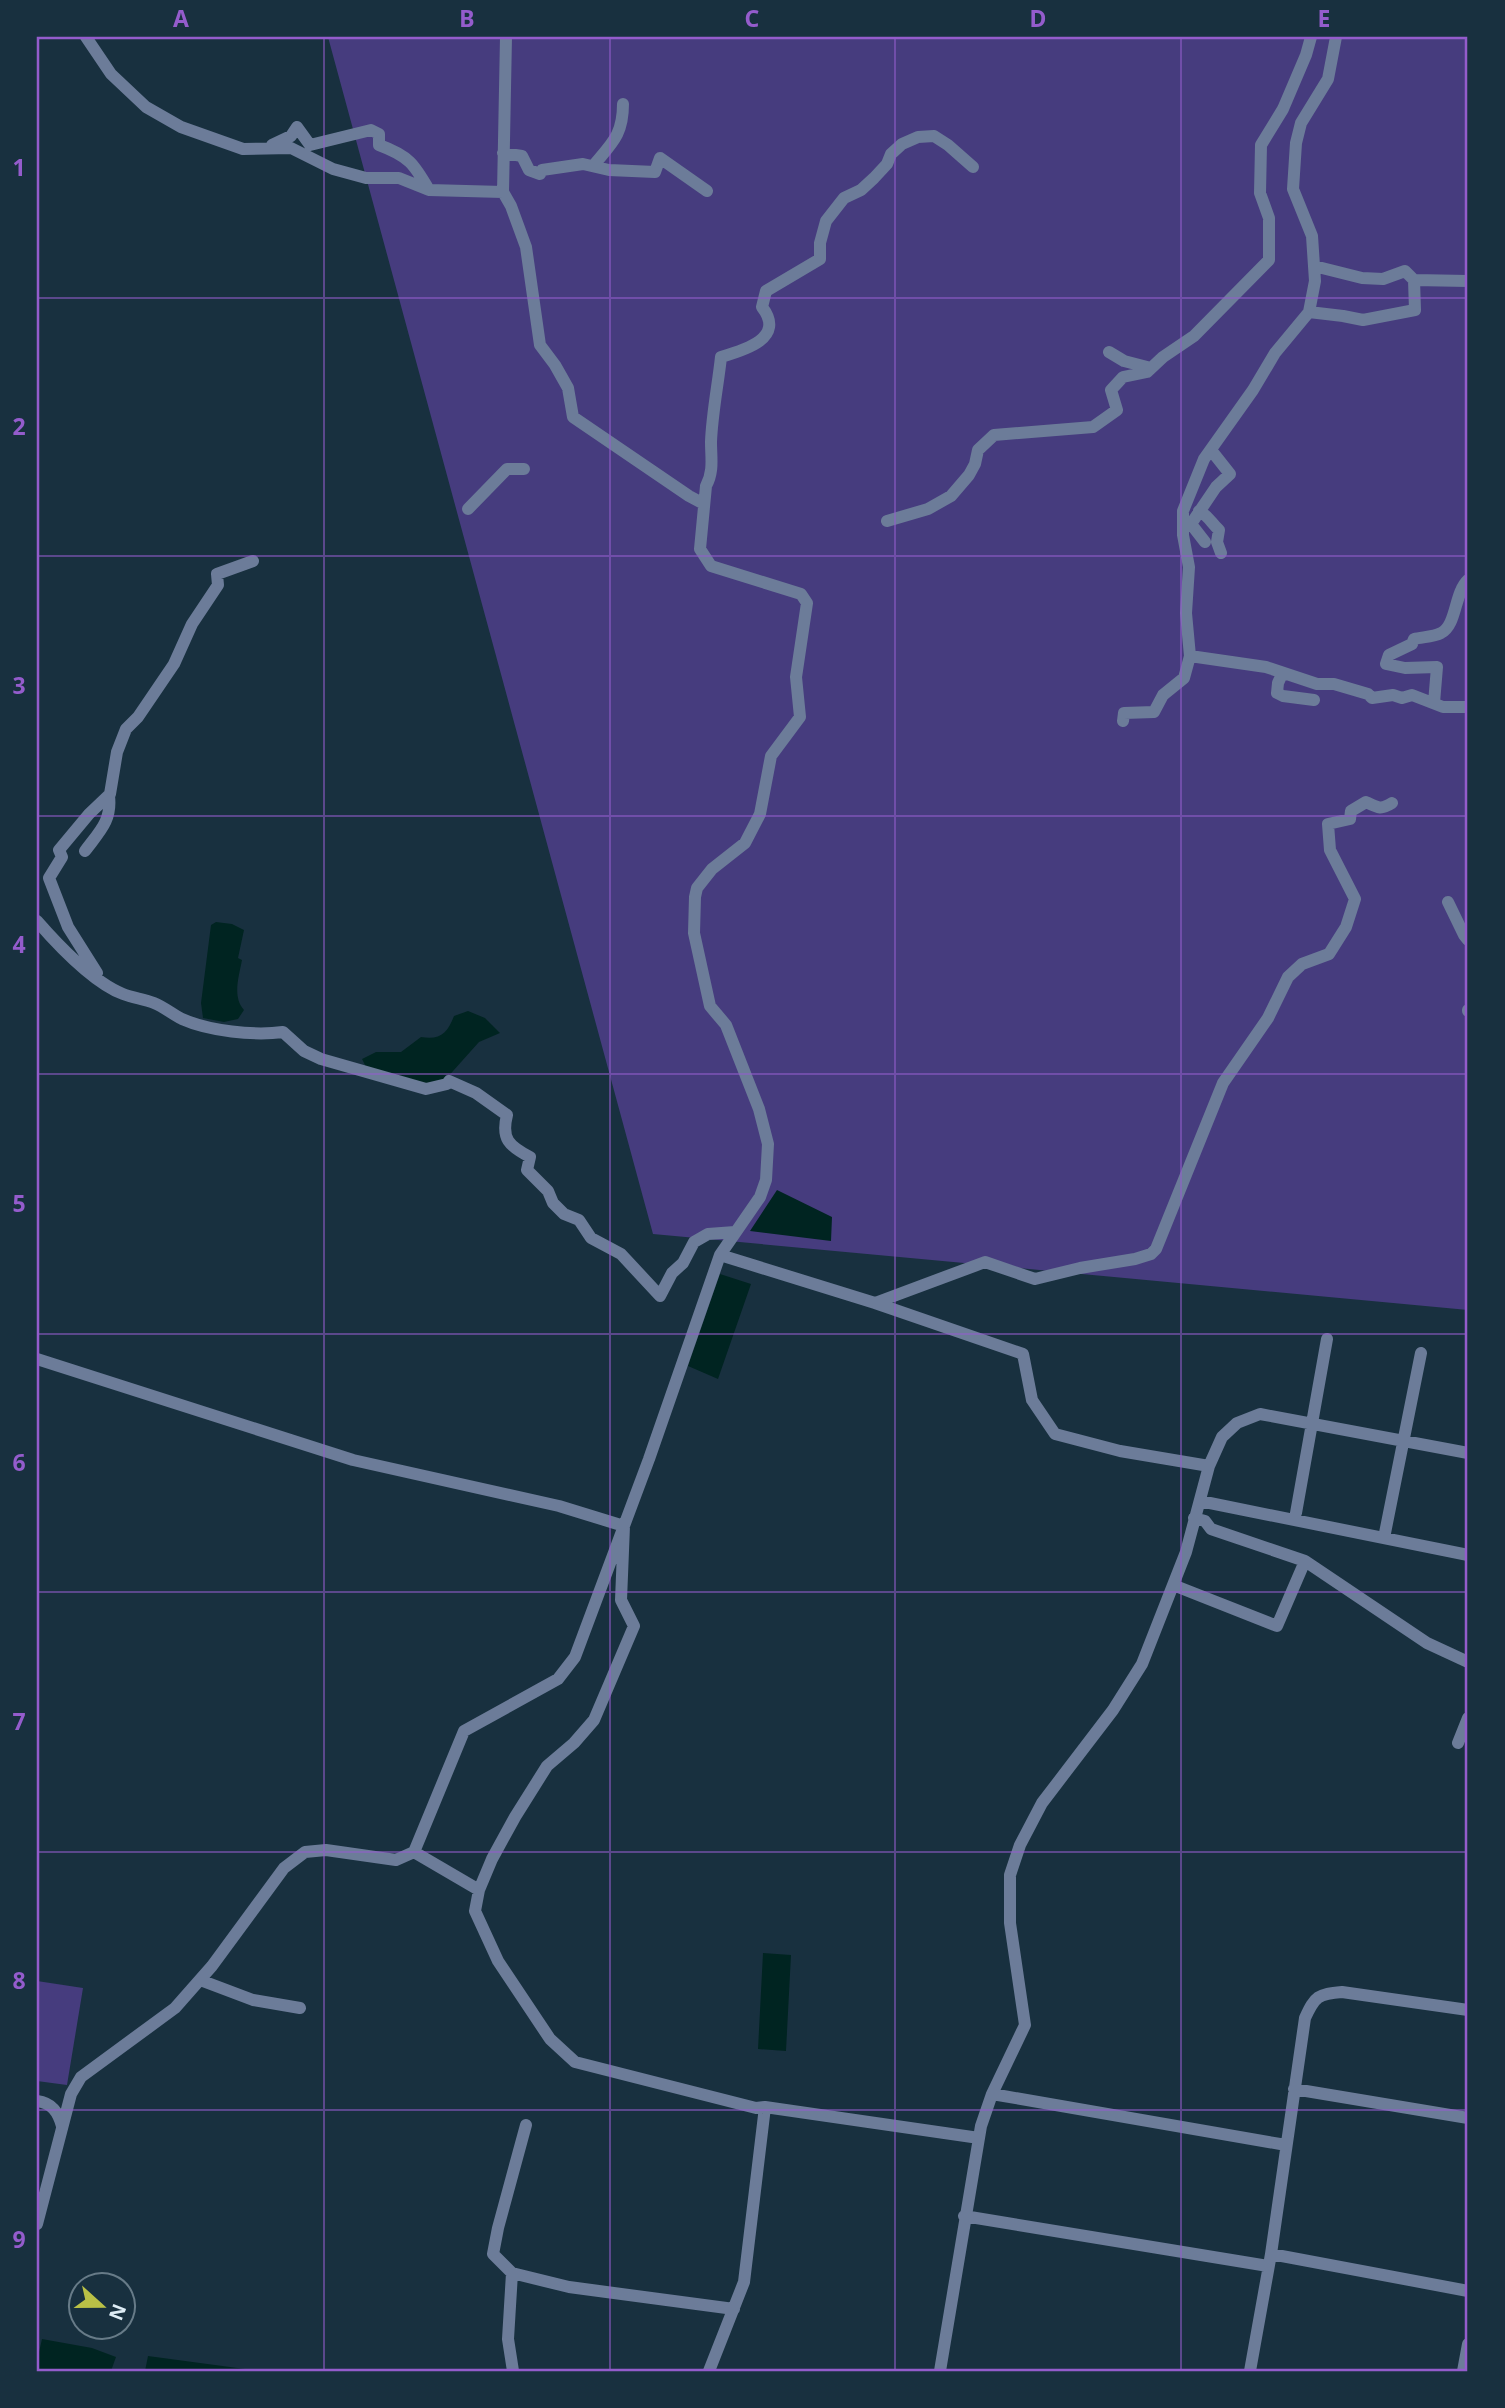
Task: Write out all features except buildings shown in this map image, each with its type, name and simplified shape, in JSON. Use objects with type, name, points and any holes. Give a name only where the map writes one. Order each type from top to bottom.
[{"type":"street","points":[[86,37],[111,74],[146,107],[181,127],[243,149],[291,148],[333,169],[366,178],[399,178],[429,190],[503,192]]},
{"type":"street","points":[[506,37],[503,192],[526,247],[540,345],[568,388],[573,417],[704,504]]},
{"type":"street","points":[[887,521],[928,509],[951,496],[969,475],[978,450],[993,435],[1093,428],[1117,410],[1111,390],[1123,377],[1147,372],[1194,336],[1269,260],[1269,218],[1260,193],[1261,145],[1283,109],[1311,37]]},
{"type":"street","points":[[1123,721],[1124,713],[1153,712],[1163,695],[1184,678],[1190,656],[1186,613],[1189,566],[1183,511],[1204,459],[1275,354],[1309,312],[1315,281],[1312,236],[1293,188],[1296,143],[1301,123],[1328,79],[1336,37]]},
{"type":"street","points":[[593,166],[615,139],[623,123],[623,104]]},
{"type":"street","points":[[265,148],[291,136],[297,127],[310,145],[371,130],[379,134],[379,145],[407,158],[429,190]]},
{"type":"street","points":[[37,2224],[71,2094],[81,2077],[176,2008],[284,1868],[305,1852],[326,1850],[396,1860],[414,1852],[464,1731],[558,1679],[575,1657],[720,1255],[760,1197],[766,1180],[768,1144],[759,1109],[726,1025],[710,1006],[694,933],[695,897],[697,888],[712,869],[745,843],[760,814],[771,756],[800,717],[796,677],[807,603],[802,594],[711,566],[700,550],[722,357],[755,345],[766,335],[770,326],[762,307],[766,291],[820,259],[820,243],[826,221],[844,198],[861,190],[874,178],[887,164],[891,154],[902,144],[918,136],[934,136],[973,167]]},
{"type":"street","points":[[503,153],[522,156],[529,170],[540,174],[542,170],[583,164],[609,170],[655,172],[660,159],[707,191]]},
{"type":"street","points":[[1309,312],[1363,320],[1415,310],[1414,280],[1405,271],[1383,279],[1362,278],[1314,266]]},
{"type":"street","points":[[1414,280],[1468,281]]},
{"type":"street","points":[[1109,352],[1124,360],[1151,368]]},
{"type":"street","points":[[1205,542],[1191,524],[1216,486],[1230,474],[1211,450]]},
{"type":"street","points":[[468,509],[507,469],[524,469]]},
{"type":"street","points":[[1199,511],[1209,516],[1219,530],[1217,542],[1221,553]]},
{"type":"street","points":[[85,851],[107,821],[110,806],[108,796],[117,752],[126,729],[138,718],[174,664],[192,624],[218,586],[217,574],[253,561]]},
{"type":"street","points":[[1434,703],[1437,667],[1405,668],[1386,664],[1389,655],[1412,643],[1413,639],[1441,634],[1449,626],[1461,586],[1468,580]]},
{"type":"street","points":[[1190,656],[1266,667],[1317,684],[1334,684],[1368,694],[1372,698],[1392,695],[1402,698],[1412,695],[1443,707],[1468,707]]},
{"type":"street","points":[[1282,674],[1277,693],[1314,700]]},
{"type":"street","points":[[103,982],[68,927],[49,878],[62,857],[59,850],[108,796]]},
{"type":"street","points":[[875,1303],[985,1262],[1035,1279],[1151,1254],[1156,1249],[1223,1083],[1268,1018],[1289,977],[1302,964],[1329,954],[1346,927],[1355,899],[1330,850],[1328,824],[1350,819],[1351,811],[1366,802],[1378,809],[1392,803]]},
{"type":"street","points":[[1448,902],[1468,940]]},
{"type":"street","points":[[37,921],[65,953],[103,982],[121,994],[153,1002],[183,1019],[219,1030],[272,1034],[283,1032],[304,1051],[321,1059],[426,1089],[449,1082],[476,1093],[507,1115],[503,1130],[506,1139],[530,1157],[527,1170],[548,1191],[553,1203],[564,1213],[579,1220],[591,1238],[621,1254],[660,1296],[694,1242],[708,1234],[735,1232]]},
{"type":"street","points":[[720,1255],[875,1303],[1023,1354],[1032,1400],[1055,1434],[1120,1451],[1209,1466]]},
{"type":"street","points":[[1296,1513],[1327,1339]]},
{"type":"street","points":[[1385,1533],[1421,1353]]},
{"type":"street","points":[[37,1359],[353,1460],[559,1506],[624,1526]]},
{"type":"street","points":[[940,2371],[981,2126],[992,2094],[1025,2025],[1010,1923],[1010,1875],[1020,1845],[1042,1803],[1113,1710],[1142,1664],[1186,1552],[1209,1466],[1222,1437],[1237,1423],[1260,1414],[1468,1453]]},
{"type":"street","points":[[1200,1501],[1468,1555]]},
{"type":"street","points":[[1194,1518],[1205,1521],[1211,1530],[1305,1561],[1427,1643],[1468,1662]]},
{"type":"street","points":[[624,1526],[621,1600],[634,1626],[594,1720],[575,1743],[547,1766],[492,1859],[475,1911],[498,1961],[550,2039],[575,2062],[756,2108],[765,2107],[979,2138]]},
{"type":"street","points":[[1173,1585],[1277,1626],[1305,1561]]},
{"type":"street","points":[[1458,1742],[1468,1718]]},
{"type":"street","points":[[414,1852],[480,1890]]},
{"type":"street","points":[[200,1980],[253,2000],[300,2008]]},
{"type":"street","points":[[1250,2371],[1305,2018],[1312,2002],[1323,1994],[1342,1992],[1468,2010]]},
{"type":"street","points":[[1294,2089],[1468,2118]]},
{"type":"street","points":[[992,2094],[1286,2145]]},
{"type":"street","points":[[37,2101],[57,2112],[62,2127]]},
{"type":"street","points":[[709,2371],[744,2282],[765,2107]]},
{"type":"street","points":[[526,2125],[493,2254],[512,2273],[569,2287],[734,2309]]},
{"type":"street","points":[[964,2216],[1468,2291]]},
{"type":"street","points":[[512,2273],[508,2339],[513,2371]]},
{"type":"street","points":[[1463,2371],[1468,2344]]},
{"type":"shaded area","points":[[328,37],[1468,37],[1468,1310],[653,1234]]},
{"type":"shaded area","points":[[216,922],[232,924],[244,930],[238,958],[242,960],[237,993],[244,1010],[238,1019],[224,1022],[203,1018],[201,1003],[211,925]]},
{"type":"shaded area","points":[[468,1011],[485,1018],[500,1033],[479,1042],[445,1080],[429,1086],[366,1067],[362,1059],[376,1052],[401,1052],[421,1037],[438,1036],[449,1027],[454,1016]]},
{"type":"shaded area","points":[[777,1190],[832,1217],[831,1241],[750,1231]]},
{"type":"shaded area","points":[[720,1274],[751,1284],[718,1379],[688,1366]]},
{"type":"shaded area","points":[[763,1953],[791,1955],[786,2051],[758,2049]]},
{"type":"shaded area","points":[[37,1981],[83,1988],[67,2085],[37,2081]]},
{"type":"shaded area","points":[[42,2339],[92,2348],[116,2357],[111,2371],[37,2371]]},
{"type":"shaded area","points":[[148,2356],[260,2371],[145,2371]]}]
